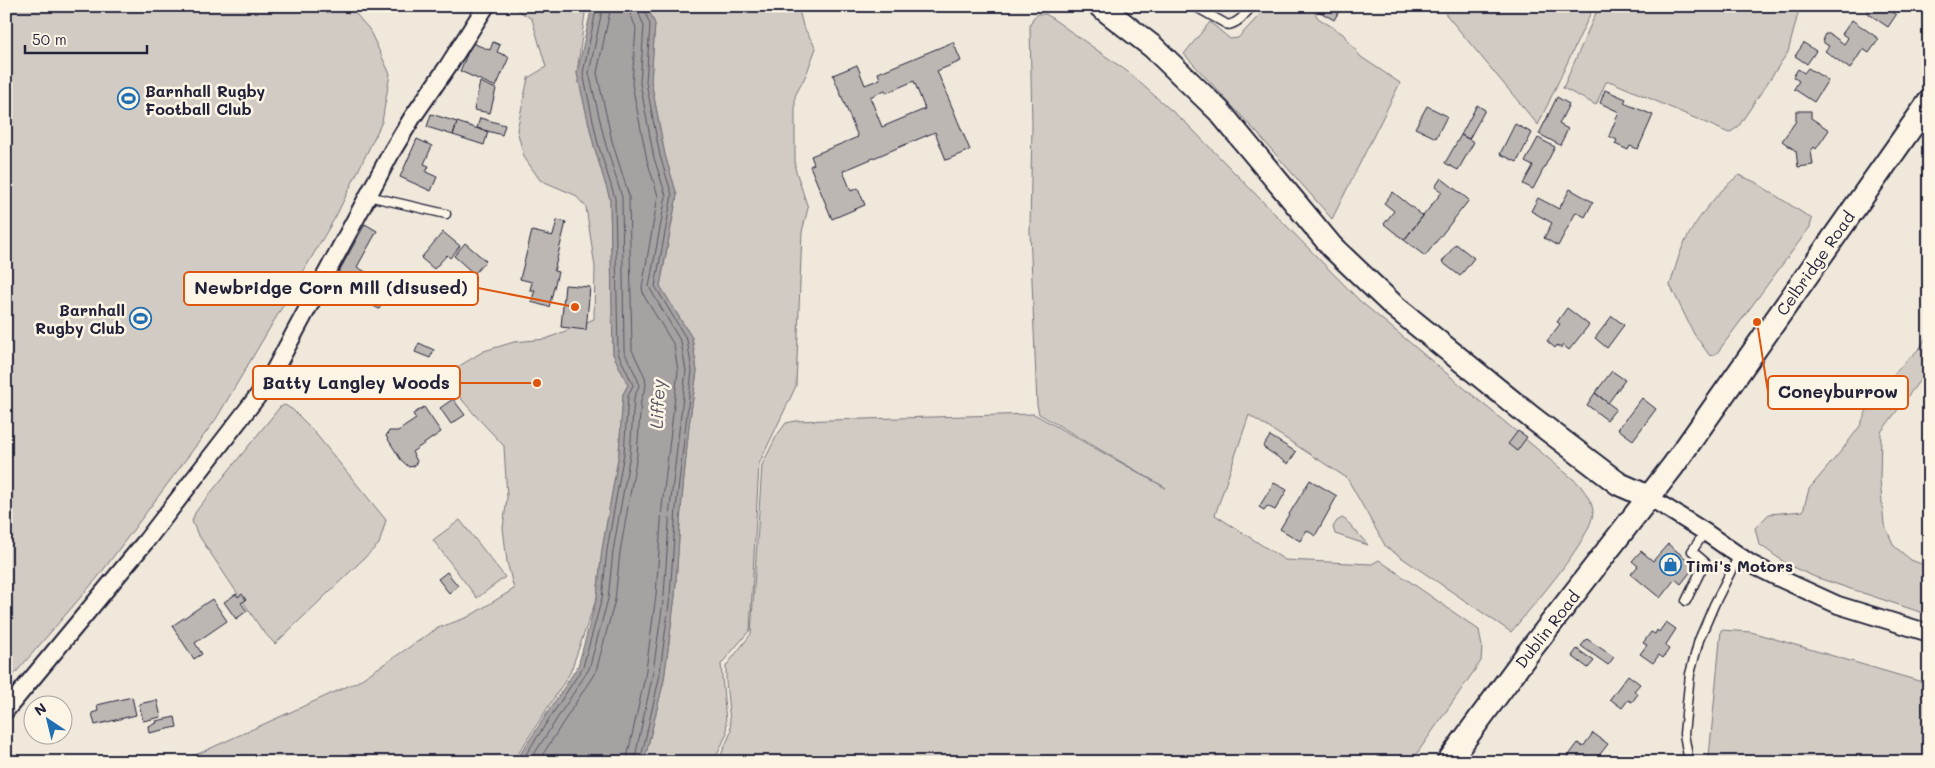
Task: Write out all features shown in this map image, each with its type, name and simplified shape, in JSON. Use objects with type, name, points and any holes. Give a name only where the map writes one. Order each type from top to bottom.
[{"type":"main road","points":[[1100,6],[1153,47],[1219,112],[1332,247],[1394,306],[1523,411],[1619,484],[1649,497]]},
{"type":"main road","name":"Celbridge Road","points":[[1649,497],[1673,466],[1929,102]]},
{"type":"main road","name":"Dublin Road","points":[[1448,762],[1528,653],[1649,497]]},
{"type":"street","points":[[6,710],[146,541],[267,384],[412,118],[486,6]]},
{"type":"street","points":[[1649,497],[1706,532],[1751,564],[1779,578],[1838,605],[1929,633]]},
{"type":"lane","points":[[1194,6],[1228,25],[1235,24],[1252,6]]},
{"type":"lane","points":[[368,196],[446,214]]},
{"type":"lane","points":[[1686,601],[1705,562],[1692,551],[1706,532]]},
{"type":"lane","points":[[1689,762],[1684,734],[1690,674],[1699,640],[1739,555]]},
{"type":"shaded area","name":"Barnhall Rugby Club","points":[[6,6],[349,6],[369,29],[390,74],[382,122],[336,216],[216,419],[98,577],[6,684]]},
{"type":"shaded area","points":[[511,6],[586,6],[577,73],[594,146],[610,199],[613,354],[628,385],[623,394],[619,453],[602,550],[597,597],[570,673],[513,762],[180,762],[357,682],[438,628],[468,617],[514,589],[507,562],[503,528],[507,498],[504,446],[446,381],[456,368],[484,351],[514,342],[546,339],[594,319],[595,267],[586,207],[575,195],[540,180],[524,157],[517,130],[528,78],[546,67],[532,19]]},
{"type":"shaded area","points":[[647,6],[798,6],[803,26],[816,48],[806,75],[795,96],[795,168],[808,208],[802,232],[796,386],[759,464],[750,630],[721,664],[727,733],[714,762],[644,762],[664,680],[675,596],[689,425],[697,371],[692,338],[660,286],[677,195],[665,155],[651,81],[655,24]]},
{"type":"shaded area","points":[[1268,6],[1307,6],[1313,10],[1318,18],[1343,34],[1361,57],[1400,83],[1332,219],[1258,134],[1184,54],[1210,22],[1230,39],[1238,38]]},
{"type":"shaded area","points":[[1439,6],[1594,6],[1538,125]]},
{"type":"shaded area","points":[[1599,6],[1800,6],[1788,52],[1738,127],[1729,133],[1612,82],[1606,82],[1596,105],[1563,88]]},
{"type":"shaded area","points":[[1038,14],[1046,14],[1128,72],[1187,124],[1360,301],[1579,484],[1590,500],[1593,511],[1591,523],[1583,538],[1559,573],[1511,632],[1386,547],[1347,478],[1249,415],[1215,515],[1285,560],[1372,564],[1379,560],[1479,630],[1482,647],[1481,661],[1411,762],[718,762],[731,732],[726,666],[751,634],[762,465],[777,435],[786,423],[796,421],[1034,414],[1166,488],[1039,414],[1037,405],[1030,230],[1032,126],[1030,25],[1033,18]]},
{"type":"shaded area","points":[[1739,175],[1755,182],[1812,219],[1810,227],[1717,353],[1710,356],[1694,334],[1670,285],[1682,248],[1692,228],[1714,199]]},
{"type":"shaded area","points":[[1929,331],[1929,368],[1881,432],[1880,480],[1884,524],[1894,546],[1911,560],[1929,567],[1929,615],[1815,577],[1788,565],[1759,544],[1755,528],[1769,514],[1803,511],[1809,489],[1860,426],[1867,410],[1897,370],[1920,348]]},
{"type":"shaded area","points":[[285,405],[293,410],[311,428],[386,520],[379,544],[275,644],[262,630],[197,533],[192,521],[200,506],[280,407]]},
{"type":"shaded area","points":[[1342,518],[1347,521],[1368,545],[1335,534],[1333,527]]},
{"type":"shaded area","points":[[460,520],[505,577],[477,598],[433,540]]},
{"type":"shaded area","points":[[1721,630],[1751,632],[1929,684],[1929,762],[1711,762],[1709,757]]},
{"type":"water","name":"Liffey","points":[[592,6],[647,6],[655,24],[651,81],[665,155],[677,195],[660,286],[692,338],[697,371],[689,425],[675,596],[664,680],[644,762],[515,762],[578,666],[597,597],[602,550],[619,453],[623,394],[628,385],[613,354],[610,199],[594,146],[577,73]]},
{"type":"building","points":[[1317,6],[1342,6],[1334,20],[1315,9]]},
{"type":"building","points":[[1871,6],[1894,6],[1891,11],[1896,15],[1888,27],[1866,12]]},
{"type":"building","points":[[1852,20],[1879,39],[1869,53],[1863,49],[1850,69],[1825,51],[1829,46],[1824,43],[1823,38],[1825,34],[1830,34],[1844,44],[1848,38],[1842,34]]},
{"type":"building","points":[[493,42],[500,45],[497,52],[509,57],[496,87],[460,71],[472,43],[490,50]]},
{"type":"building","points":[[953,42],[961,61],[937,71],[970,150],[946,160],[935,132],[843,171],[851,191],[858,188],[865,205],[832,219],[810,166],[814,164],[811,156],[858,137],[833,75],[857,65],[865,85],[880,79],[878,73]],"holes":[[[914,81],[925,109],[882,127],[870,97],[885,90],[886,93]]]},
{"type":"building","points":[[1804,43],[1816,51],[1807,64],[1795,56]]},
{"type":"building","points":[[1808,68],[1828,80],[1814,102],[1794,89],[1799,81],[1793,77],[1798,69],[1804,73]]},
{"type":"building","points":[[480,82],[496,89],[490,113],[474,110]]},
{"type":"building","points":[[1605,90],[1626,99],[1624,103],[1653,115],[1638,149],[1630,146],[1628,150],[1615,144],[1617,140],[1609,136],[1619,112],[1600,103]]},
{"type":"building","points":[[1557,97],[1569,104],[1559,124],[1568,129],[1560,145],[1539,134]]},
{"type":"building","points":[[1477,105],[1485,110],[1469,139],[1461,135]]},
{"type":"building","points":[[1427,106],[1447,116],[1436,138],[1415,128]]},
{"type":"building","points":[[1796,111],[1811,111],[1811,118],[1829,130],[1816,149],[1814,147],[1811,151],[1813,165],[1798,167],[1796,151],[1782,141],[1796,121]]},
{"type":"building","points":[[431,114],[457,122],[453,135],[427,127]]},
{"type":"building","points":[[480,118],[505,125],[502,135],[477,128]]},
{"type":"building","points":[[457,122],[488,132],[484,145],[453,135]]},
{"type":"building","points":[[1515,124],[1532,133],[1517,162],[1500,154]]},
{"type":"building","points":[[1461,135],[1474,142],[1458,170],[1445,163]]},
{"type":"building","points":[[1538,138],[1555,147],[1533,189],[1523,184],[1533,166],[1525,162]]},
{"type":"building","points":[[417,139],[432,146],[424,164],[429,166],[426,172],[437,177],[431,191],[400,177]]},
{"type":"building","points":[[1441,178],[1469,200],[1425,256],[1404,240],[1442,192],[1435,187]]},
{"type":"building","points":[[1570,189],[1593,202],[1585,217],[1576,212],[1558,246],[1544,238],[1552,223],[1531,211],[1538,198],[1559,209]]},
{"type":"building","points":[[1393,192],[1423,216],[1404,240],[1384,224],[1394,211],[1384,203]]},
{"type":"building","points":[[557,220],[566,222],[554,271],[558,272],[549,307],[531,302],[535,290],[530,290],[532,282],[520,279],[532,231],[553,236]]},
{"type":"building","points":[[365,224],[377,231],[357,267],[378,279],[373,286],[387,294],[379,309],[344,290],[339,300],[327,293]]},
{"type":"building","points":[[443,232],[460,246],[450,258],[447,255],[434,269],[421,258]]},
{"type":"building","points":[[465,243],[486,261],[474,274],[454,256]]},
{"type":"building","points":[[1456,244],[1474,258],[1460,276],[1442,262]]},
{"type":"building","points":[[565,285],[590,287],[586,330],[561,327]]},
{"type":"building","points":[[1567,308],[1589,325],[1569,350],[1563,345],[1561,348],[1557,345],[1555,348],[1547,341],[1560,324],[1557,322]]},
{"type":"building","points":[[1612,316],[1624,325],[1607,348],[1595,338]]},
{"type":"building","points":[[419,343],[434,350],[430,358],[415,352]]},
{"type":"building","points":[[1612,371],[1625,380],[1608,403],[1595,393]]},
{"type":"building","points":[[1595,393],[1616,409],[1607,420],[1587,405]]},
{"type":"building","points":[[1642,398],[1656,409],[1633,440],[1618,429]]},
{"type":"building","points":[[453,399],[465,415],[451,424],[440,408]]},
{"type":"building","points":[[424,407],[441,432],[412,452],[417,461],[414,466],[409,467],[401,460],[386,436],[389,431],[398,431],[416,419],[413,414]]},
{"type":"building","points":[[1518,431],[1527,437],[1517,451],[1508,444]]},
{"type":"building","points":[[1270,436],[1296,452],[1288,464],[1263,447]]},
{"type":"building","points":[[1310,480],[1337,496],[1315,536],[1307,530],[1300,541],[1280,529]]},
{"type":"building","points":[[1274,483],[1287,490],[1275,510],[1267,506],[1264,510],[1259,507]]},
{"type":"building","points":[[1668,544],[1695,566],[1681,584],[1675,579],[1660,598],[1631,574],[1638,566],[1632,561],[1641,551],[1653,561]]},
{"type":"building","points":[[447,572],[458,586],[449,593],[438,579]]},
{"type":"building","points":[[236,594],[238,597],[242,594],[246,600],[241,603],[247,611],[236,619],[224,602]]},
{"type":"building","points":[[212,599],[227,621],[195,643],[202,654],[194,659],[172,626]]},
{"type":"building","points":[[1666,622],[1676,629],[1665,646],[1669,649],[1663,658],[1659,655],[1653,663],[1640,654],[1647,645],[1643,643],[1651,632],[1655,634],[1657,630],[1659,632]]},
{"type":"building","points":[[1587,639],[1614,657],[1608,665],[1581,646]]},
{"type":"building","points":[[1577,649],[1594,661],[1588,668],[1572,656]]},
{"type":"building","points":[[1628,675],[1640,684],[1634,691],[1638,694],[1632,702],[1628,700],[1622,708],[1610,699]]},
{"type":"building","points":[[132,697],[136,715],[95,725],[92,713],[98,711],[97,705]]},
{"type":"building","points":[[157,700],[161,717],[143,721],[139,704]]},
{"type":"building","points":[[175,717],[177,727],[149,733],[148,726],[157,723],[156,721]]},
{"type":"building","points":[[1593,733],[1608,744],[1594,762],[1570,762],[1566,759],[1578,743],[1583,747]]},
{"type":"place","name":"Barnhall Rugby Football Club","points":[[129,99]]},
{"type":"place","name":"Newbridge Corn Mill (disused)","points":[[575,307]]},
{"type":"place","name":"Barnhall Rugby Club","points":[[141,318]]},
{"type":"place","name":"Coneyburrow","points":[[1757,322]]},
{"type":"place","name":"Batty Langley Woods","points":[[537,383]]},
{"type":"place","name":"Timi's Motors","points":[[1670,565]]}]
